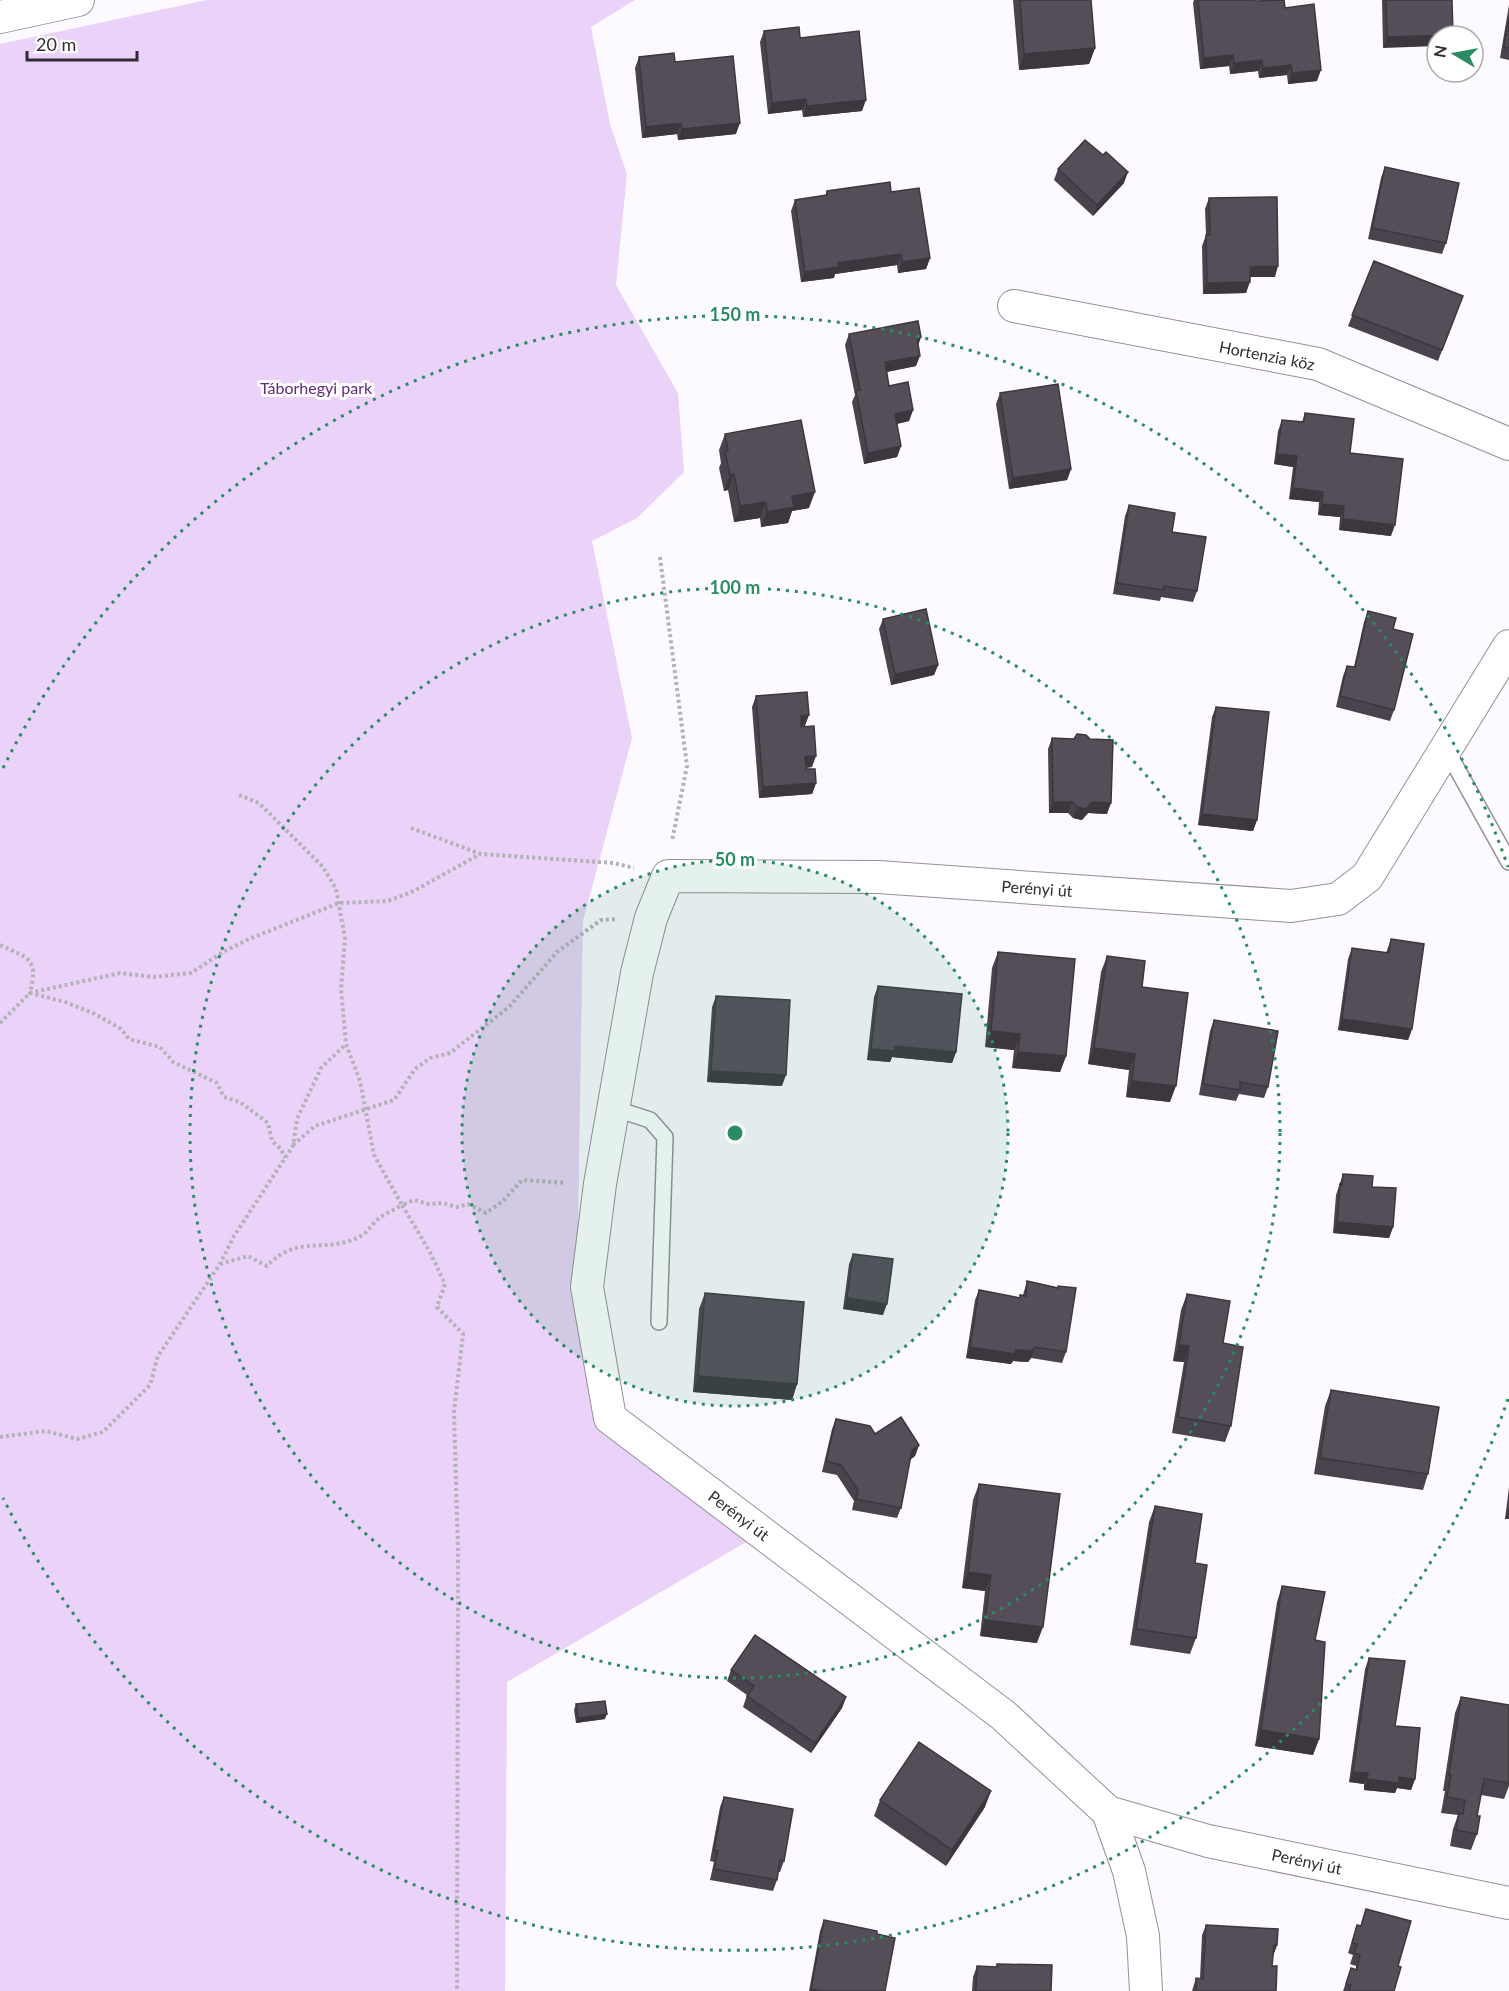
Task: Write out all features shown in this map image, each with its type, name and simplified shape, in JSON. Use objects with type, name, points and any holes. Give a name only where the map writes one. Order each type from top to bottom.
[{"type":"street","points":[[0,17],[78,0]]},
{"type":"street","name":"Hortenzia köz","points":[[1014,306],[1318,364],[1509,444]]},
{"type":"street","name":"Perényi út","points":[[1509,646],[1367,877],[1338,899],[1291,906],[878,877],[668,876],[651,918],[637,973],[600,1184],[587,1287],[610,1418],[1003,1715],[1108,1812],[1208,1841],[1509,1903]]},
{"type":"street","name":"Perényi út","points":[[1108,1812],[1130,1871],[1143,1936],[1146,1991]]},
{"type":"lane","points":[[1446,749],[1509,862]]},
{"type":"lane","points":[[613,1108],[650,1120],[665,1137],[659,1322]]},
{"type":"path","points":[[411,828],[481,854],[614,863],[668,876],[687,766],[660,557]]},
{"type":"path","points":[[239,795],[259,803],[323,867],[336,889],[345,938],[341,989],[346,1044],[360,1081],[374,1155],[430,1252],[445,1284],[437,1307],[463,1334],[454,1424],[458,1552],[457,1991]]},
{"type":"path","points":[[30,993],[120,973],[154,977],[191,973],[223,952],[249,939],[339,903],[388,901],[414,891],[481,854]]},
{"type":"path","points":[[0,1437],[46,1431],[77,1439],[103,1432],[150,1385],[158,1356],[220,1264],[234,1236],[293,1146],[315,1126],[394,1100],[415,1069],[430,1058],[450,1053],[509,1007],[557,952],[601,920],[651,918]]},
{"type":"path","points":[[0,945],[20,952],[31,964],[34,976],[30,993],[0,1023]]},
{"type":"path","points":[[30,993],[65,1002],[96,1014],[121,1029],[129,1039],[160,1047],[173,1062],[217,1083],[224,1097],[240,1102],[268,1123],[272,1142],[281,1149],[285,1158]]},
{"type":"path","points":[[293,1146],[297,1119],[321,1068],[346,1044]]},
{"type":"path","points":[[220,1264],[248,1256],[267,1266],[276,1257],[295,1247],[339,1244],[363,1235],[379,1218],[414,1200],[457,1207],[468,1204],[486,1213],[503,1200],[522,1180],[600,1184]]},
{"type":"green space","name":"Táborhegyi park","points":[[207,0],[635,0],[591,27],[610,124],[627,174],[616,285],[678,393],[684,472],[637,518],[592,541],[632,738],[583,921],[577,1285],[602,1423],[753,1538],[507,1682],[505,1991],[0,1991],[0,44]]},
{"type":"building","points":[[1020,0],[1091,0],[1095,48],[1024,54]]},
{"type":"building","points":[[1198,0],[1284,0],[1285,8],[1314,4],[1321,70],[1292,73],[1291,65],[1263,68],[1262,60],[1234,63],[1233,55],[1204,58]]},
{"type":"building","points":[[1386,0],[1452,0],[1453,24],[1425,24],[1425,36],[1387,37]]},
{"type":"building","points":[[1509,17],[1509,48],[1504,47]]},
{"type":"building","points":[[799,27],[800,38],[859,31],[866,100],[807,106],[806,99],[772,103],[764,31]]},
{"type":"building","points":[[674,53],[675,62],[733,56],[740,123],[682,129],[681,123],[646,127],[639,57]]},
{"type":"building","points":[[1085,140],[1103,155],[1106,152],[1128,172],[1097,205],[1058,169]]},
{"type":"building","points":[[1385,167],[1459,183],[1446,243],[1372,228]]},
{"type":"building","points":[[890,182],[891,192],[919,188],[930,258],[902,262],[901,254],[838,263],[838,267],[805,272],[795,200],[827,195],[827,191]]},
{"type":"building","points":[[1277,197],[1278,266],[1250,267],[1250,282],[1207,283],[1206,235],[1210,235],[1209,198]]},
{"type":"building","points":[[1374,261],[1463,296],[1442,350],[1352,315]]},
{"type":"building","points":[[918,321],[921,337],[917,338],[920,356],[885,362],[889,386],[908,382],[913,410],[895,414],[901,446],[868,453],[856,391],[860,390],[849,334]]},
{"type":"building","points":[[1058,384],[1071,469],[1013,478],[1000,393]]},
{"type":"building","points":[[1305,413],[1354,419],[1350,453],[1403,459],[1395,525],[1343,519],[1344,506],[1322,504],[1323,492],[1293,488],[1297,456],[1277,454],[1282,420],[1304,422]]},
{"type":"building","points":[[801,420],[815,492],[792,496],[794,507],[767,512],[766,502],[740,506],[734,474],[730,475],[725,452],[728,451],[725,434]]},
{"type":"building","points":[[1129,505],[1175,513],[1172,532],[1206,537],[1197,591],[1164,586],[1163,590],[1117,583]]},
{"type":"building","points":[[926,609],[938,665],[895,674],[883,619]]},
{"type":"building","points":[[1368,611],[1396,618],[1393,629],[1413,634],[1394,710],[1340,696],[1347,666],[1355,667]]},
{"type":"building","points":[[807,692],[809,715],[801,716],[801,727],[814,726],[816,756],[805,757],[806,769],[815,769],[816,783],[763,787],[756,696]]},
{"type":"building","points":[[1216,707],[1269,712],[1257,820],[1202,814]]},
{"type":"building","points":[[1077,734],[1086,735],[1090,739],[1113,740],[1111,803],[1092,802],[1086,809],[1077,807],[1072,802],[1053,802],[1052,738],[1074,739]]},
{"type":"building","points":[[1391,939],[1424,944],[1412,1029],[1342,1019],[1352,948],[1389,953]]},
{"type":"building","points":[[998,952],[1075,959],[1066,1056],[1018,1052],[1020,1034],[991,1031]]},
{"type":"building","points":[[1107,956],[1145,961],[1142,987],[1188,993],[1176,1086],[1132,1081],[1135,1054],[1094,1048]]},
{"type":"building","points":[[878,986],[962,994],[956,1052],[895,1046],[894,1051],[871,1049]]},
{"type":"building","points":[[716,996],[790,1000],[786,1075],[711,1071]]},
{"type":"building","points":[[1214,1020],[1278,1031],[1268,1087],[1240,1082],[1240,1090],[1203,1084]]},
{"type":"building","points":[[1343,1174],[1373,1176],[1372,1187],[1396,1188],[1393,1227],[1337,1222]]},
{"type":"building","points":[[853,1254],[893,1259],[887,1304],[847,1298]]},
{"type":"building","points":[[1027,1281],[1058,1288],[1058,1286],[1076,1288],[1066,1352],[1035,1347],[1032,1351],[1016,1350],[1015,1354],[970,1347],[979,1290],[1020,1298],[1020,1295],[1026,1296]]},
{"type":"building","points":[[705,1293],[804,1302],[797,1384],[698,1376]]},
{"type":"building","points":[[1187,1294],[1230,1301],[1223,1343],[1243,1347],[1231,1426],[1178,1417],[1189,1346],[1179,1345]]},
{"type":"building","points":[[1331,1390],[1439,1407],[1428,1474],[1320,1458]]},
{"type":"building","points":[[901,1417],[919,1445],[912,1450],[901,1508],[856,1499],[858,1490],[841,1465],[826,1461],[836,1419],[870,1426],[875,1434]]},
{"type":"building","points":[[979,1484],[1060,1494],[1043,1627],[985,1620],[991,1575],[968,1572]]},
{"type":"building","points":[[1155,1506],[1202,1514],[1195,1563],[1207,1565],[1196,1638],[1136,1629]]},
{"type":"building","points":[[1282,1586],[1325,1592],[1315,1640],[1325,1642],[1319,1739],[1261,1730]]},
{"type":"building","points":[[755,1635],[846,1697],[815,1743],[747,1696],[754,1686],[731,1670]]},
{"type":"building","points":[[1369,1658],[1405,1661],[1395,1726],[1420,1728],[1415,1779],[1399,1777],[1399,1783],[1367,1779],[1368,1773],[1353,1772]]},
{"type":"building","points":[[1461,1697],[1509,1705],[1509,1783],[1484,1779],[1477,1816],[1480,1816],[1477,1834],[1456,1830],[1459,1813],[1463,1814],[1465,1800],[1447,1797]]},
{"type":"building","points":[[605,1701],[607,1714],[578,1718],[576,1704]]},
{"type":"building","points":[[919,1742],[991,1791],[952,1850],[880,1800]]},
{"type":"building","points":[[724,1797],[793,1809],[784,1861],[780,1860],[777,1880],[714,1869],[718,1851],[714,1850]]},
{"type":"building","points":[[1366,1909],[1411,1921],[1398,1966],[1401,1967],[1394,1991],[1349,1991],[1351,1985],[1346,1984],[1351,1968],[1357,1970],[1360,1955],[1354,1953],[1357,1944],[1352,1943],[1357,1925],[1361,1926]]},
{"type":"building","points":[[824,1920],[877,1931],[877,1934],[895,1938],[885,1991],[811,1989]]},
{"type":"building","points":[[1206,1925],[1278,1929],[1272,1966],[1277,1966],[1276,1991],[1196,1991],[1196,1978],[1203,1979]]},
{"type":"building","points":[[997,1964],[1052,1965],[1051,1991],[976,1991],[977,1966],[997,1967]]}]
